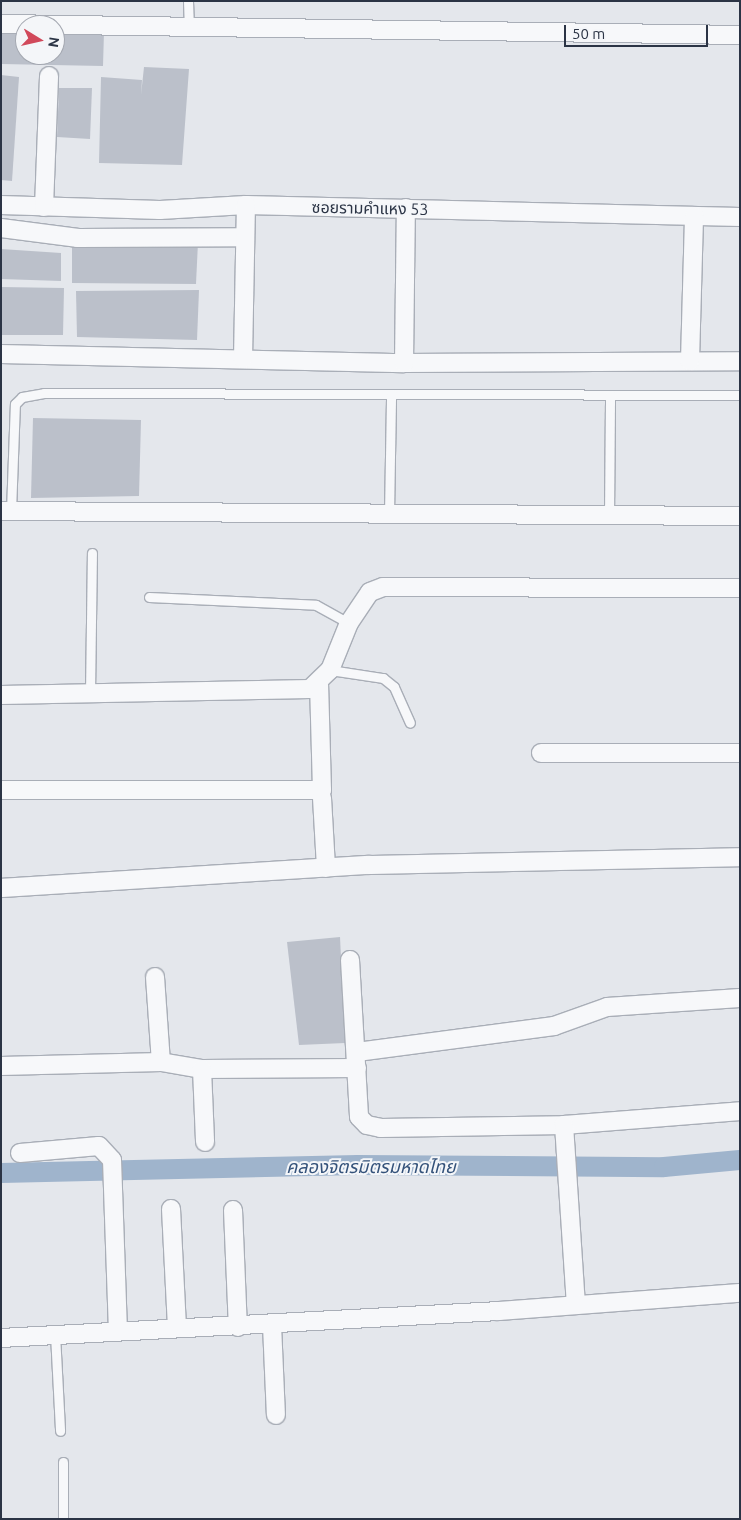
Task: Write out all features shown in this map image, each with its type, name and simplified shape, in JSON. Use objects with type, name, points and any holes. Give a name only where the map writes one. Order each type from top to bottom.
[{"type":"street","points":[[1,24],[740,35]]},
{"type":"street","points":[[44,206],[49,76]]},
{"type":"street","name":"ซอยรามคำแหง 53","points":[[1,205],[160,210],[246,205],[740,217]]},
{"type":"street","points":[[243,359],[246,205]]},
{"type":"street","points":[[404,363],[406,208]]},
{"type":"street","points":[[690,361],[694,216]]},
{"type":"street","points":[[1,228],[78,238],[245,237]]},
{"type":"street","points":[[1,354],[404,363],[740,361]]},
{"type":"street","points":[[6,511],[740,516]]},
{"type":"street","points":[[1,695],[310,689],[319,685],[330,670],[349,623],[370,592],[383,587],[740,588]]},
{"type":"street","points":[[1,790],[322,790],[319,685]]},
{"type":"street","points":[[541,753],[740,753]]},
{"type":"street","points":[[322,798],[326,868]]},
{"type":"street","points":[[1,888],[326,868],[740,857]]},
{"type":"street","points":[[350,960],[359,1117],[366,1125],[381,1128],[564,1125],[740,1112]]},
{"type":"street","points":[[155,977],[161,1062]]},
{"type":"street","points":[[1,1066],[161,1062],[202,1068],[357,1060],[554,1026],[607,1007],[740,998]]},
{"type":"street","points":[[202,1068],[205,1142]]},
{"type":"street","points":[[564,1125],[566,1190],[576,1305]]},
{"type":"street","points":[[20,1153],[99,1146],[112,1160],[118,1330]]},
{"type":"street","points":[[171,1209],[177,1328]]},
{"type":"street","points":[[233,1210],[238,1327]]},
{"type":"street","points":[[1,1338],[118,1330],[272,1325],[740,1293]]},
{"type":"street","points":[[272,1325],[276,1415]]},
{"type":"lane","points":[[188,1],[189,26]]},
{"type":"lane","points":[[6,511],[15,404],[22,397],[44,393],[740,395]]},
{"type":"lane","points":[[389,514],[391,394]]},
{"type":"lane","points":[[609,516],[610,395]]},
{"type":"lane","points":[[90,693],[92,553]]},
{"type":"lane","points":[[149,597],[316,605],[349,623]]},
{"type":"lane","points":[[330,670],[383,678],[394,687],[410,723]]},
{"type":"lane","points":[[55,1334],[60,1431]]},
{"type":"lane","points":[[63,1462],[63,1519]]},
{"type":"building","points":[[1,32],[15,32],[15,64],[1,64]]},
{"type":"building","points":[[65,32],[104,32],[103,66],[52,65],[65,65]]},
{"type":"building","points":[[144,67],[189,69],[182,165],[99,163],[101,77],[142,80],[141,95]]},
{"type":"building","points":[[1,75],[19,77],[12,181],[1,180]]},
{"type":"building","points":[[59,88],[92,88],[90,139],[57,137]]},
{"type":"building","points":[[198,242],[196,284],[72,283],[72,246]]},
{"type":"building","points":[[1,249],[61,253],[61,281],[1,279]]},
{"type":"building","points":[[1,287],[64,288],[63,335],[1,335]]},
{"type":"building","points":[[199,290],[197,340],[77,337],[76,291]]},
{"type":"building","points":[[33,418],[141,420],[139,496],[31,498]]},
{"type":"building","points":[[340,937],[345,1043],[299,1045],[287,942]]},
{"type":"waterway","name":"คลองจิตรมิตรมหาดไทย","points":[[1,1173],[358,1165],[664,1167],[740,1160]]}]
